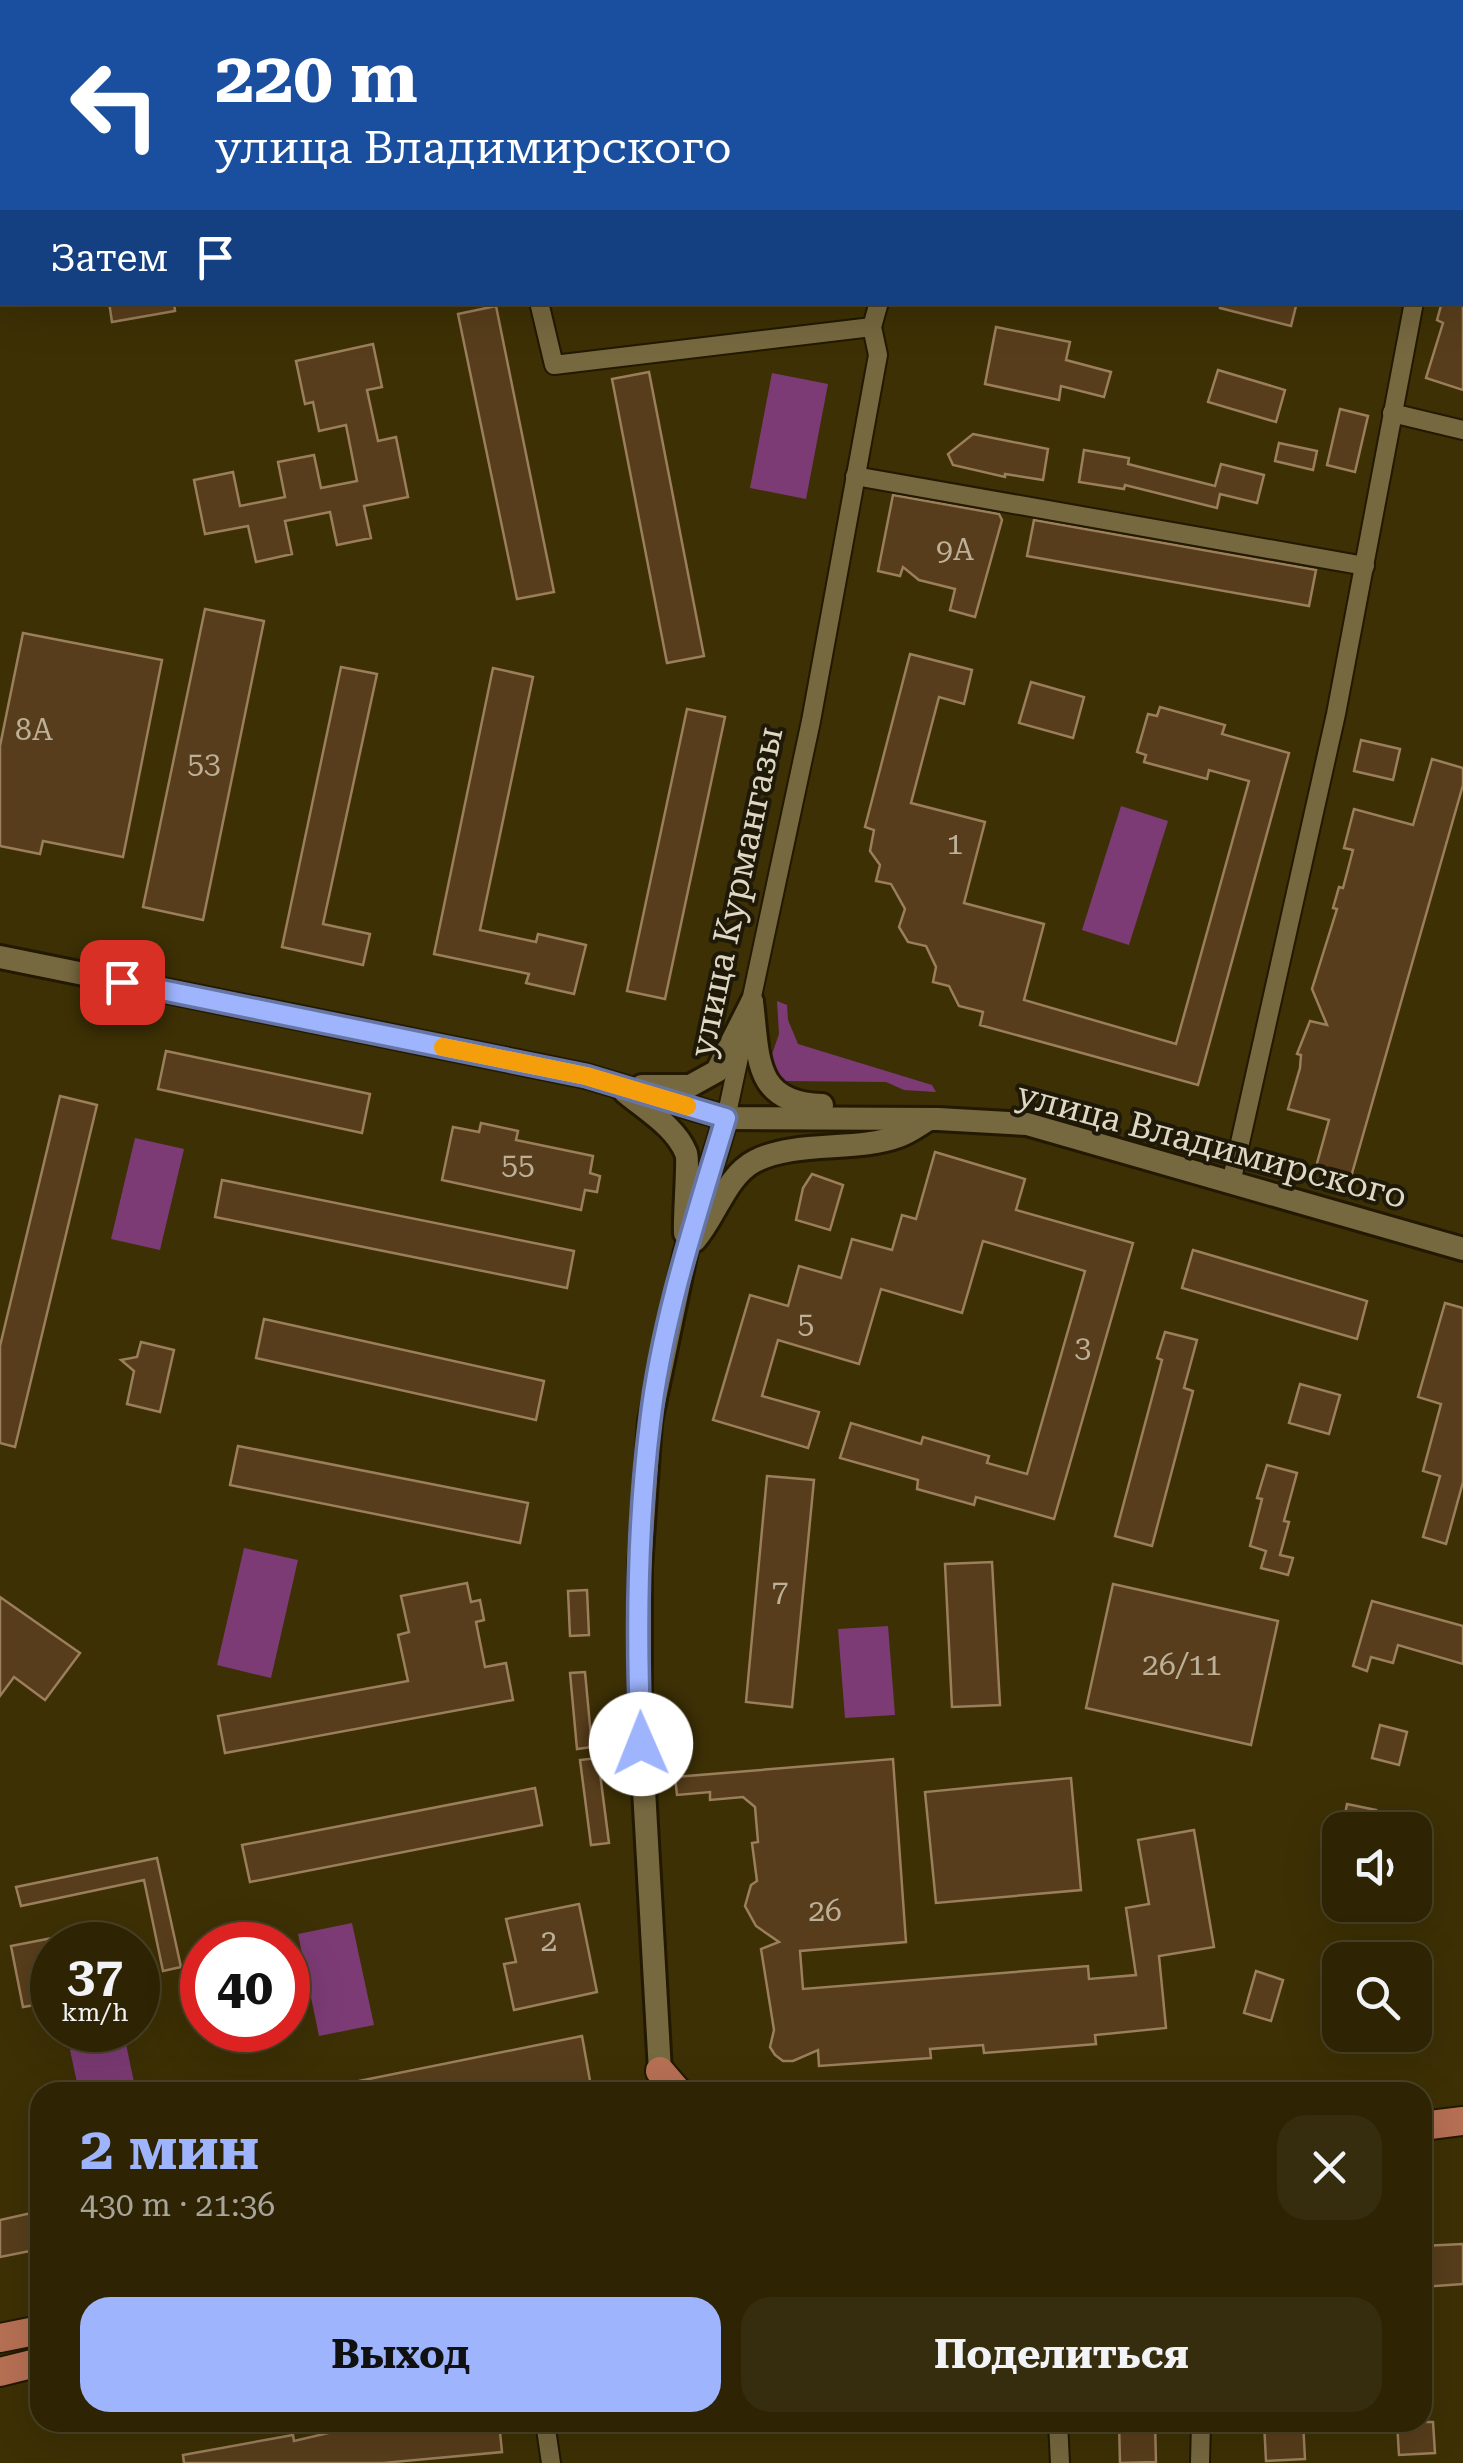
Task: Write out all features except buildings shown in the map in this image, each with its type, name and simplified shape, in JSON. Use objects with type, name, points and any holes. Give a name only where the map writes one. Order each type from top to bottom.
[{"type":"main road","points":[[1432,2125],[1463,2121]]},
{"type":"main road","points":[[0,2338],[30,2332]]},
{"type":"main road","points":[[0,2372],[30,2364]]},
{"type":"street","points":[[541,305],[554,366],[872,327]]},
{"type":"street","name":"улица Курмангазы","points":[[663,2082],[640,1719],[640,1566],[650,1422],[686,1251],[726,1118],[811,721],[878,355],[872,327],[878,305]]},
{"type":"street","points":[[1231,1183],[1303,869],[1413,305]]},
{"type":"street","points":[[1392,412],[1463,430]]},
{"type":"street","points":[[854,476],[1365,566]]},
{"type":"street","name":"улица Владимирского","points":[[0,957],[473,1052],[617,1085],[726,1118],[929,1119],[1027,1124],[1463,1249]]},
{"type":"street","points":[[617,1085],[690,1086],[717,1071],[752,1002]]},
{"type":"street","points":[[752,1002],[759,1058],[768,1086],[795,1104],[899,1108],[929,1119]]},
{"type":"street","points":[[617,1085],[671,1130],[688,1156],[683,1199],[686,1251]]},
{"type":"street","points":[[686,1251],[708,1226],[734,1179],[754,1162],[777,1154],[898,1137],[929,1119]]},
{"type":"street","points":[[546,2432],[551,2463]]},
{"type":"street","points":[[1058,2432],[1060,2463]]},
{"type":"street","points":[[1200,2463],[1201,2432]]},
{"type":"shaded area","points":[[772,373],[828,384],[806,499],[750,488]]},
{"type":"shaded area","points":[[1121,806],[1168,821],[1129,945],[1082,930]]},
{"type":"shaded area","points":[[777,1001],[787,1005],[788,1020],[798,1044],[932,1085],[936,1092],[904,1090],[886,1082],[785,1081],[777,1077],[771,1057],[779,1034]]},
{"type":"shaded area","points":[[135,1138],[184,1149],[160,1250],[111,1239]]},
{"type":"shaded area","points":[[244,1548],[298,1560],[271,1678],[217,1665]]},
{"type":"shaded area","points":[[888,1626],[895,1715],[845,1718],[838,1629]]},
{"type":"shaded area","points":[[352,1923],[374,2025],[319,2036],[310,1992],[310,1932]]},
{"type":"shaded area","points":[[70,2052],[128,2052],[134,2082],[77,2082]]},
{"type":"slow traffic","points":[[443,1047],[586,1076],[687,1106]]},
{"type":"route","points":[[122,982],[586,1076],[726,1118],[686,1251],[650,1422],[640,1566],[641,1744]]}]
